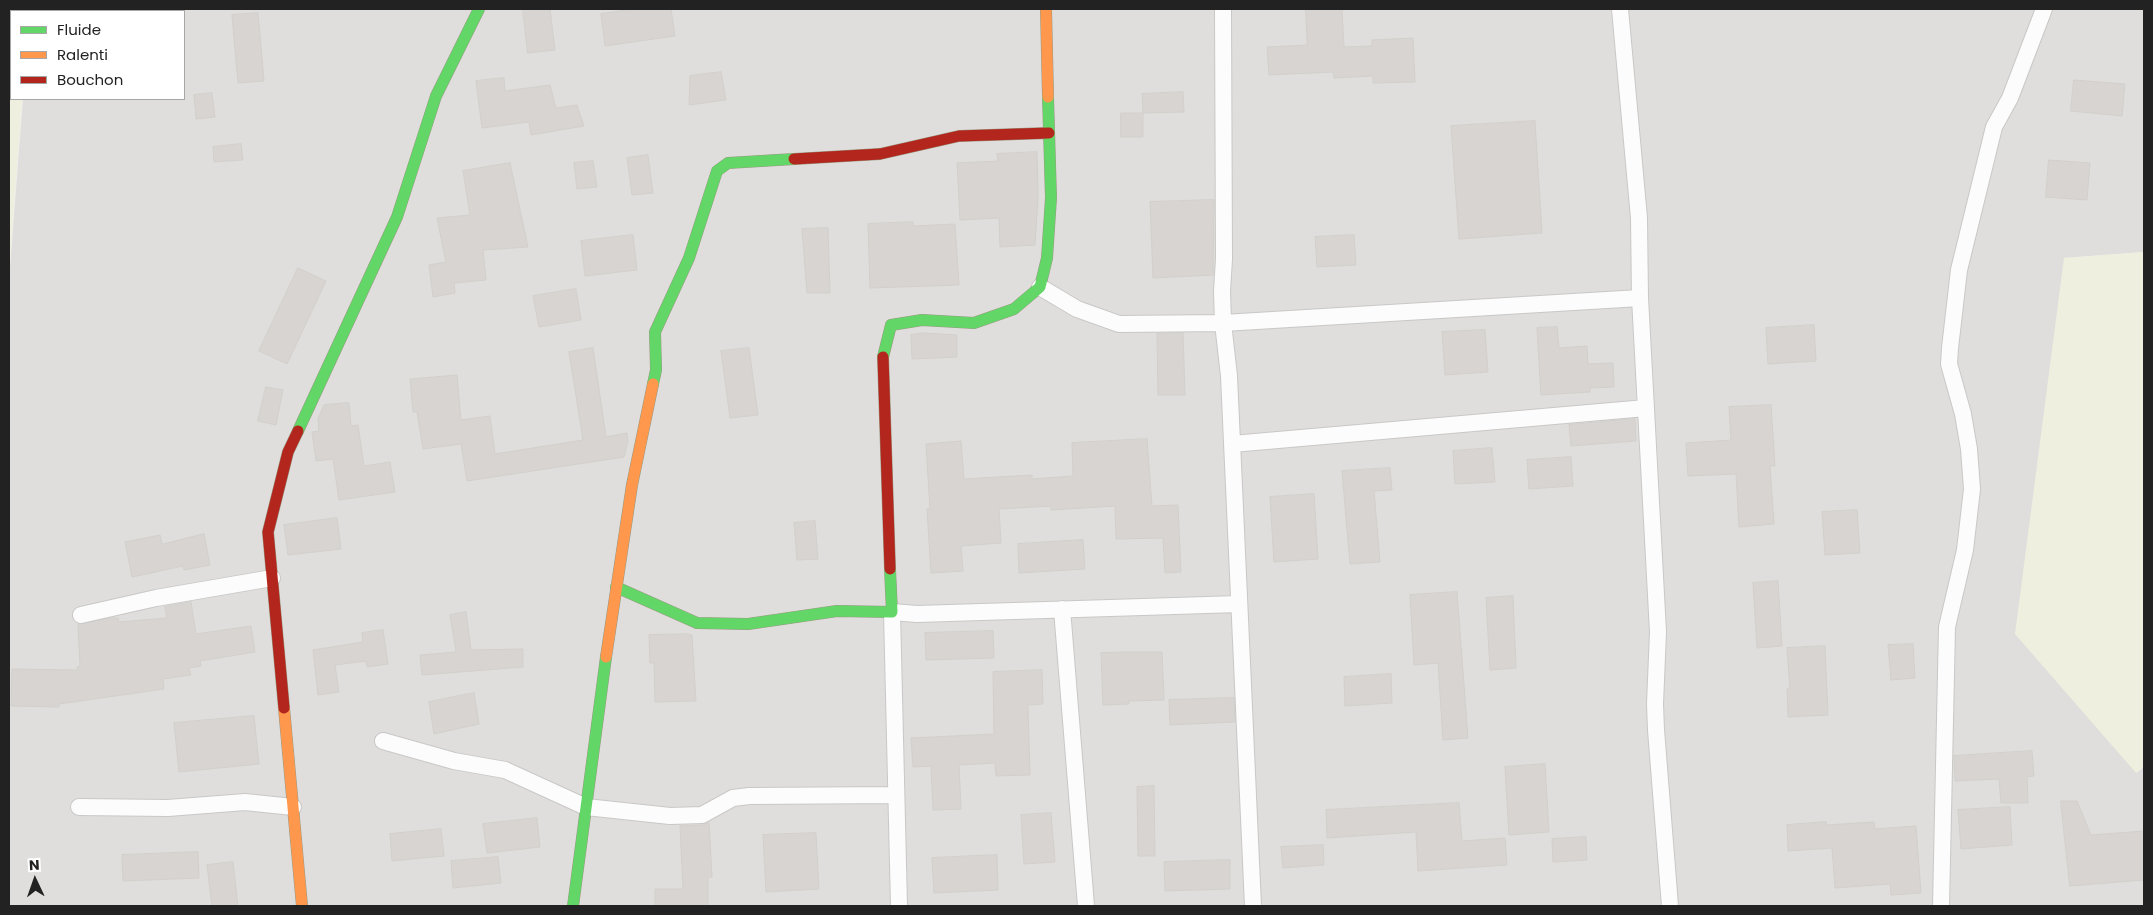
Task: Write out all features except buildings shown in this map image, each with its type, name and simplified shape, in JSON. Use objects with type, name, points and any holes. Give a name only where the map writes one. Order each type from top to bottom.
[{"type":"street","points":[[302,906],[268,532],[288,452],[397,217],[436,96],[479,9]]},
{"type":"street","points":[[899,906],[892,612],[882,359],[891,326],[922,320],[974,323],[1014,309],[1040,287],[1047,258],[1052,198],[1046,9]]},
{"type":"street","points":[[1223,9],[1223,323],[1229,376],[1253,906]]},
{"type":"street","points":[[1620,9],[1638,218],[1640,298],[1658,632],[1655,696],[1656,730],[1670,906]]},
{"type":"street","points":[[1941,906],[1947,627],[1965,550],[1972,489],[1970,449],[1963,414],[1949,364],[1950,348],[1959,270],[1994,127],[2010,98],[2044,9]]},
{"type":"street","points":[[573,906],[632,484],[655,381],[655,332],[689,258],[717,171],[728,164],[880,154],[959,136],[1049,133]]},
{"type":"street","points":[[1040,287],[1077,309],[1120,324],[1223,323],[1640,298]]},
{"type":"street","points":[[1232,444],[1646,408]]},
{"type":"street","points":[[80,615],[156,598],[272,578]]},
{"type":"street","points":[[616,588],[697,623],[748,624],[837,612],[917,614],[1239,604]]},
{"type":"street","points":[[1062,609],[1086,906]]},
{"type":"street","points":[[383,741],[454,761],[505,770],[586,807],[670,816],[702,814],[733,798],[749,796],[895,795]]},
{"type":"street","points":[[79,807],[168,808],[245,802],[293,807]]},
{"type":"shaded area","points":[[2144,9],[2144,252],[2064,258],[2136,773],[2144,767],[2144,906],[9,906],[9,281],[23,100],[185,100],[185,10],[31,10]]},
{"type":"green space","points":[[9,9],[29,9],[10,10],[10,100],[22,100],[9,273]]},
{"type":"green space","points":[[2144,252],[2144,767],[2136,773],[2015,634],[2064,258]]},
{"type":"traffic: fast","points":[[298,431],[397,217],[436,96],[479,9]]},
{"type":"traffic: fast","points":[[883,357],[891,325],[922,320],[974,323],[1014,309],[1040,287],[1047,258],[1051,198],[1048,97]]},
{"type":"traffic: fast","points":[[653,384],[656,370],[655,332],[689,258],[717,171],[728,163],[794,159]]},
{"type":"traffic: fast","points":[[616,587],[697,623],[748,624],[837,611],[892,612],[890,569]]},
{"type":"traffic: fast","points":[[573,906],[606,657]]},
{"type":"traffic: slow","points":[[1046,9],[1048,97]]},
{"type":"traffic: slow","points":[[606,657],[632,485],[653,384]]},
{"type":"traffic: slow","points":[[284,708],[302,906]]},
{"type":"traffic: jam","points":[[794,159],[880,154],[959,136],[1049,133]]},
{"type":"traffic: jam","points":[[883,357],[890,569]]},
{"type":"traffic: jam","points":[[284,708],[268,532],[288,452],[298,431]]}]
